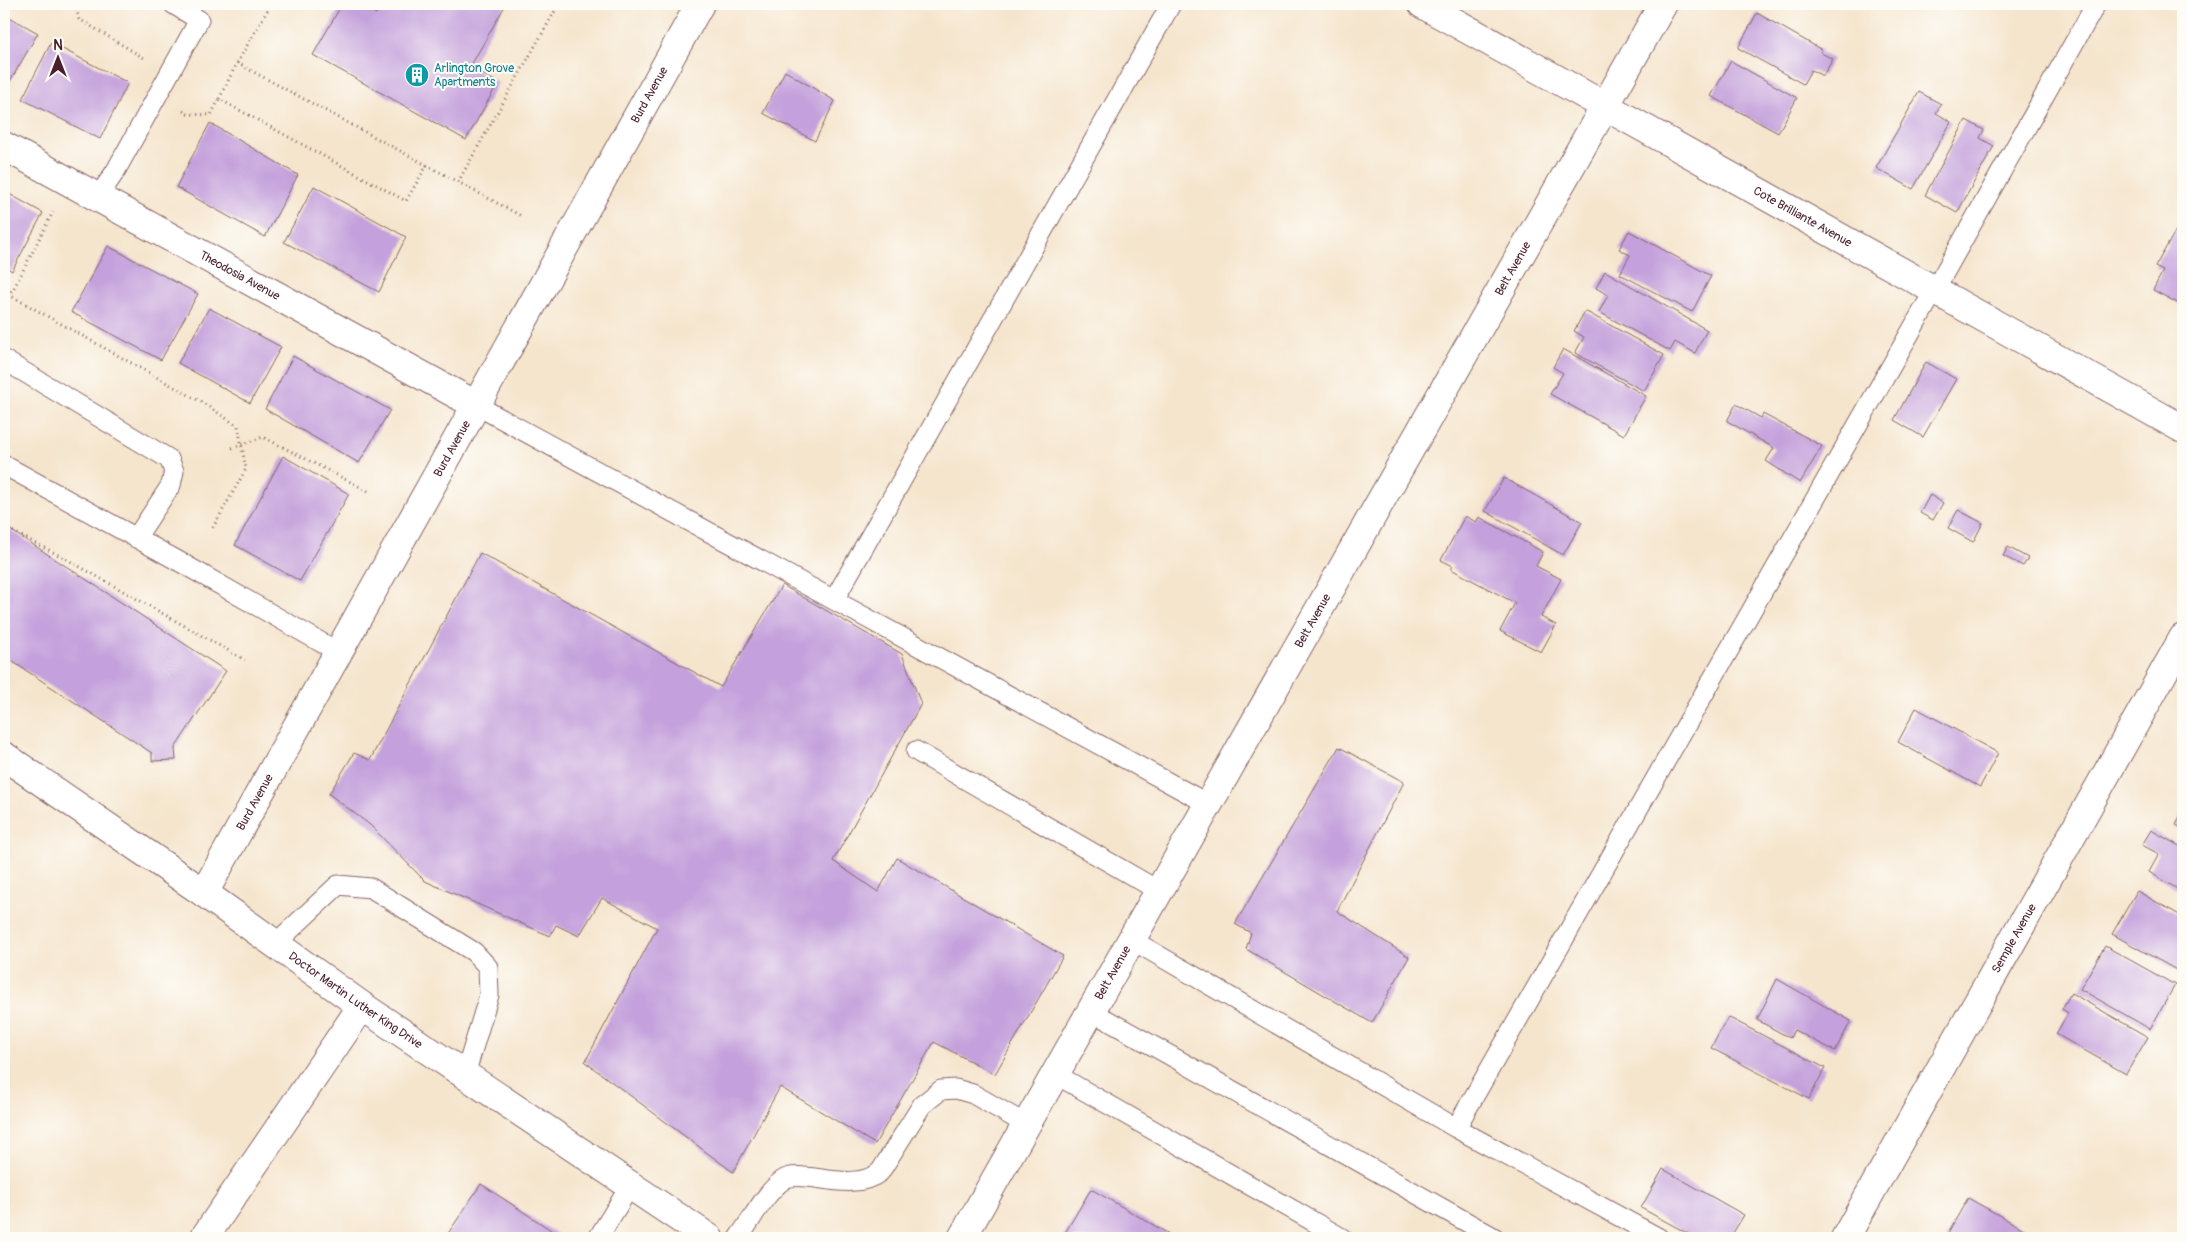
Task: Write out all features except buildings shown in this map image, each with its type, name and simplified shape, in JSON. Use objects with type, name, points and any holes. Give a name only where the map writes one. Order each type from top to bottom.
[{"type":"street","name":"Burd Avenue","points":[[204,892],[700,4]]},
{"type":"street","name":"Cote Brilliante Avenue","points":[[1422,4],[2183,429]]},
{"type":"street","name":"Belt Avenue","points":[[962,1238],[1662,4]]},
{"type":"street","name":"Theodosia Avenue","points":[[4,146],[476,405]]},
{"type":"street","name":"Semple Avenue","points":[[1845,1238],[2183,638]]},
{"type":"street","name":"Doctor Martin Luther King Drive","points":[[4,756],[204,892],[362,1006],[710,1238]]},
{"type":"street","points":[[204,1238],[362,1006]]},
{"type":"lane","points":[[98,198],[115,172],[199,20],[173,4]]},
{"type":"lane","points":[[834,600],[1171,4]]},
{"type":"lane","points":[[1456,1128],[2096,4]]},
{"type":"lane","points":[[4,360],[169,459],[174,471],[171,485],[136,538]]},
{"type":"lane","points":[[476,405],[1208,804]]},
{"type":"lane","points":[[4,465],[338,652]]},
{"type":"lane","points":[[916,751],[1159,891]]},
{"type":"lane","points":[[275,944],[338,885],[371,888],[474,952],[488,967],[489,995],[465,1075]]},
{"type":"lane","points":[[1132,940],[1456,1128],[1659,1238]]},
{"type":"lane","points":[[1091,1011],[1495,1238]]},
{"type":"lane","points":[[1055,1074],[1342,1238]]},
{"type":"lane","points":[[738,1238],[773,1190],[784,1179],[792,1176],[828,1181],[862,1182],[873,1178],[880,1172],[922,1105],[941,1090],[956,1089],[973,1094],[1027,1125]]},
{"type":"lane","points":[[598,1238],[630,1186]]},
{"type":"path","points":[[75,4],[79,19],[147,60]]},
{"type":"path","points":[[176,106],[188,114],[211,115],[270,4]]},
{"type":"path","points":[[458,182],[560,4]]},
{"type":"path","points":[[237,64],[523,217]]},
{"type":"path","points":[[219,99],[406,201],[427,165]]},
{"type":"path","points":[[4,298],[14,288],[43,234],[56,204]]},
{"type":"path","points":[[4,292],[238,426],[246,469],[211,531]]},
{"type":"path","points":[[232,448],[263,437],[370,492]]},
{"type":"path","points":[[4,527],[68,560],[245,660]]},
{"type":"place","name":"Arlington Grove Apartments","points":[[417,75]]}]
